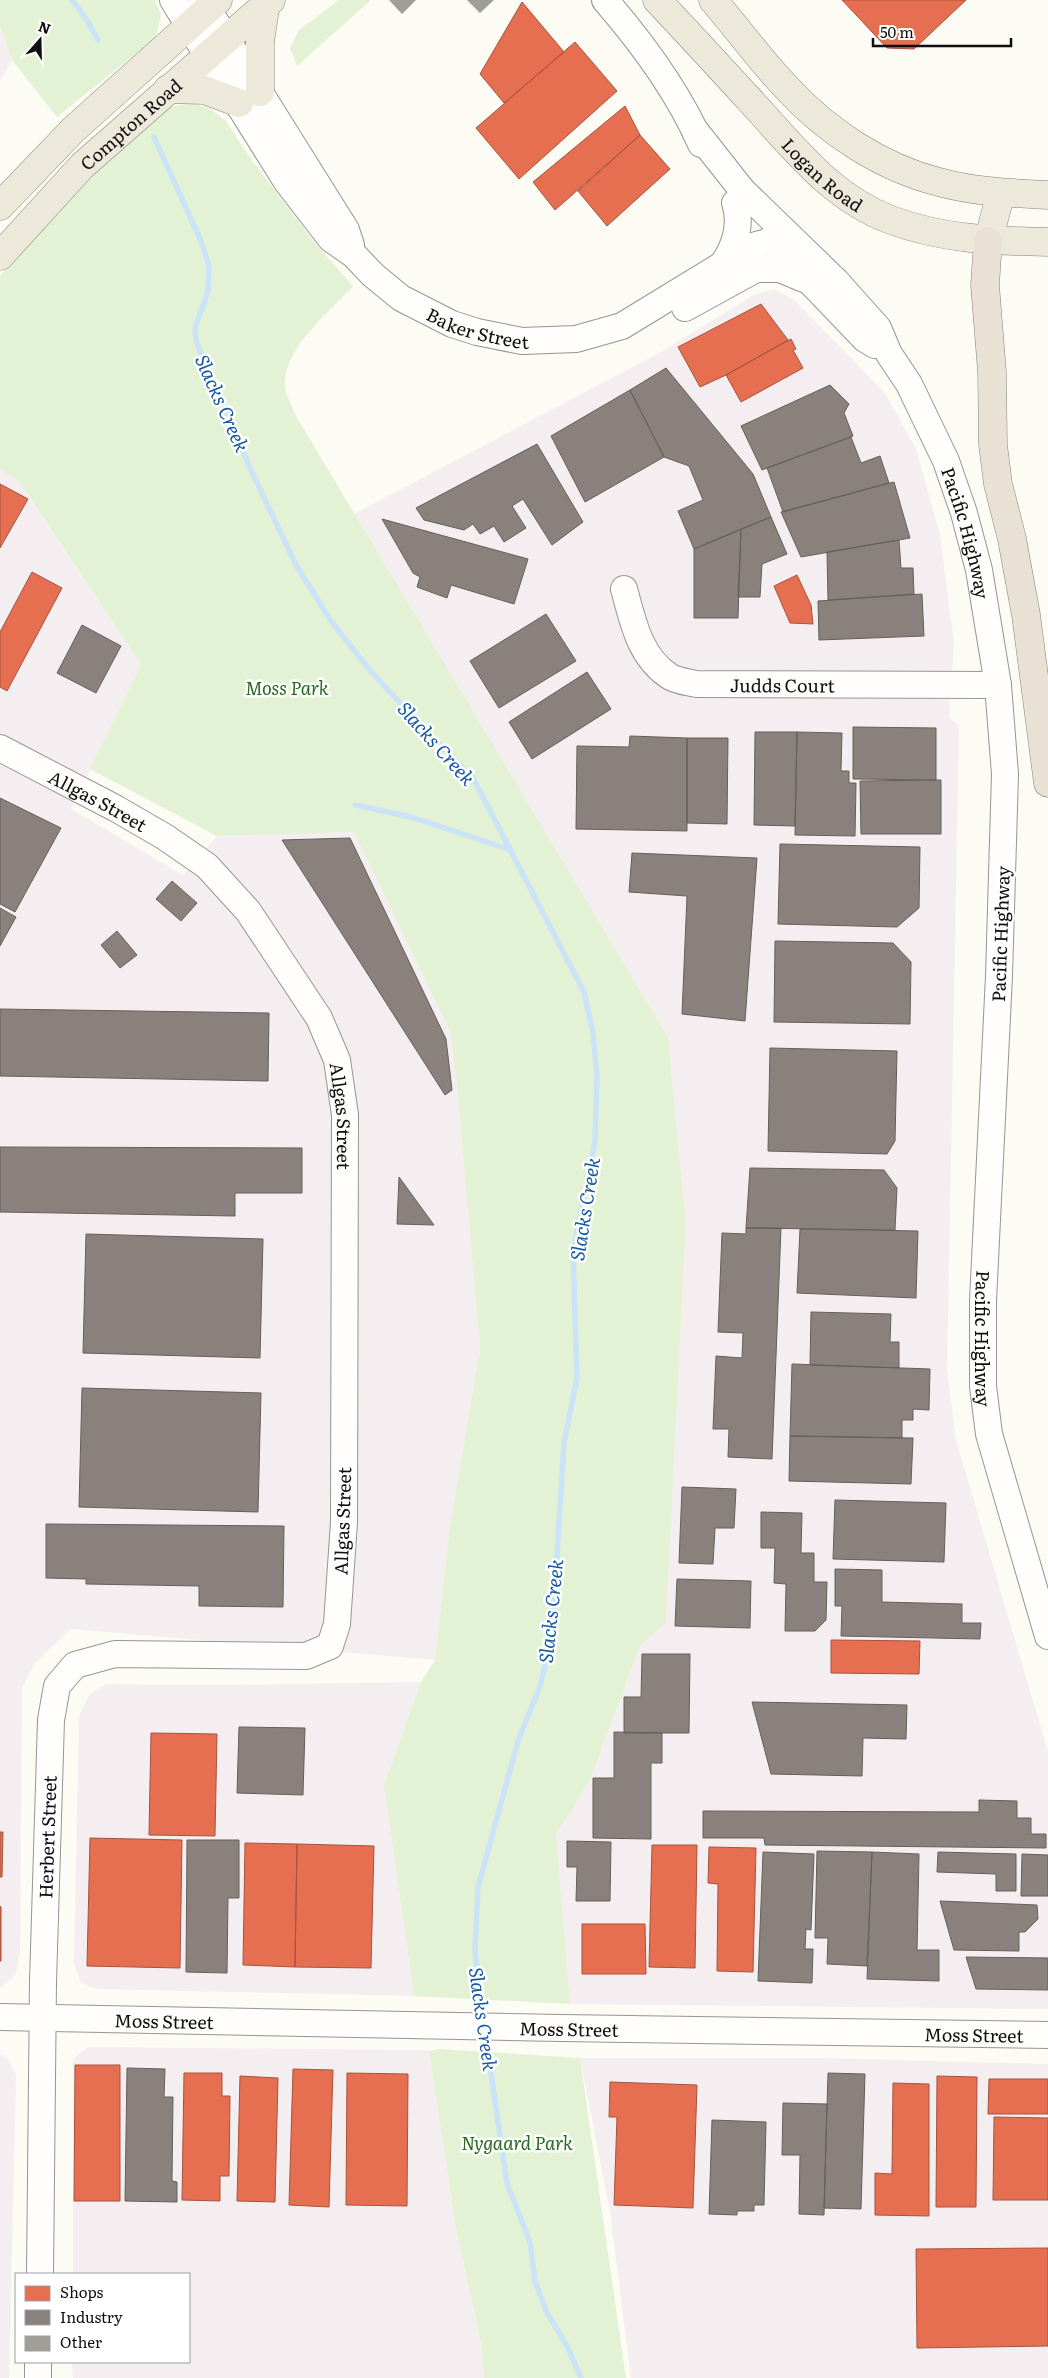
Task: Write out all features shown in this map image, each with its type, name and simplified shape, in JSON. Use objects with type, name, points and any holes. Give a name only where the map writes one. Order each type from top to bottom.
[{"type":"highway","points":[[988,240],[985,285],[992,372],[993,445],[998,484],[1012,539],[1026,615],[1048,783]]},
{"type":"main road","name":"Logan Road","points":[[657,0],[814,170],[848,198],[882,216],[914,228],[948,236],[988,240],[1048,242]]},
{"type":"main road","name":"Logan Road","points":[[713,0],[786,88],[810,111],[855,144],[890,164],[939,182],[1001,193],[1048,195]]},
{"type":"main road","name":"Compton Road","points":[[0,256],[82,166],[268,2]]},
{"type":"main road","points":[[168,89],[204,90],[249,98],[268,2]]},
{"type":"main road","name":"Compton Road","points":[[0,206],[74,129],[205,8]]},
{"type":"main road","points":[[988,240],[1001,193]]},
{"type":"street","name":"Baker Street","points":[[173,0],[205,8],[217,46],[249,98],[346,230],[354,255],[373,275],[402,298],[432,315],[477,332],[522,341],[576,339],[622,326],[750,247],[774,238]]},
{"type":"street","points":[[605,0],[657,64],[694,129],[707,158],[731,190],[774,238],[813,268]]},
{"type":"street","points":[[721,266],[731,251],[736,238],[738,221],[731,190]]},
{"type":"street","name":"Baker Street","points":[[622,326],[645,328],[657,324],[752,271],[769,260],[774,238]]},
{"type":"street","name":"Baker Street","points":[[752,271],[777,268],[813,268]]},
{"type":"street","name":"Pacific Highway","points":[[813,268],[878,328],[889,354],[909,384],[938,442],[954,480],[979,570],[998,685],[1005,774],[999,976],[983,1301],[983,1386],[990,1434],[1048,1636]]},
{"type":"street","name":"Judds Court","points":[[624,589],[638,638],[652,661],[671,678],[696,684],[998,685]]},
{"type":"street","name":"Allgas Street","points":[[0,748],[115,808],[208,866],[252,916],[319,1018],[337,1060],[345,1115],[344,1522],[337,1624],[330,1646]]},
{"type":"street","name":"Herbert Street","points":[[40,2273],[43,2018],[51,1720],[57,1686],[75,1665],[115,1654],[306,1656],[330,1646]]},
{"type":"street","name":"Moss Street","points":[[0,2017],[525,2028],[1048,2035]]},
{"type":"street","points":[[38,2363],[38,2378]]},
{"type":"shaded area","points":[[0,25],[12,60],[0,81]]},
{"type":"shaded area","points":[[774,289],[794,300],[885,393],[916,449],[940,535],[954,643],[949,718],[959,726],[947,1371],[956,1440],[1048,1752],[1048,2009],[570,2004],[556,1835],[590,1780],[640,1646],[666,1623],[686,1225],[668,1037],[354,514],[661,352],[754,295]]},
{"type":"shaded area","points":[[0,469],[20,482],[141,665],[71,809],[183,875],[217,836],[354,831],[450,1031],[457,1084],[480,1350],[450,1525],[435,1660],[71,1629],[35,1663],[22,1688],[20,1953],[15,1976],[0,1988]]},
{"type":"shaded area","points":[[421,1682],[384,1785],[414,1996],[97,1989],[81,1983],[74,1963],[79,1716],[89,1695],[106,1684],[219,1685]]},
{"type":"shaded area","points":[[88,2047],[429,2050],[456,2228],[481,2343],[484,2378],[73,2378],[72,2363],[190,2363],[190,2273],[73,2273],[73,2059]]},
{"type":"shaded area","points":[[0,2055],[7,2057],[16,2075],[9,2378],[0,2378]]},
{"type":"shaded area","points":[[580,2058],[821,2058],[1048,2064],[1048,2378],[631,2378],[610,2212]]},
{"type":"green space","points":[[0,0],[155,0],[161,14],[156,37],[57,117],[12,60],[0,25]]},
{"type":"green space","points":[[339,0],[371,0],[297,66],[290,48],[299,30]]},
{"type":"green space","name":"Moss Park","points":[[194,103],[212,110],[226,121],[248,155],[314,242],[353,286],[299,345],[286,373],[285,387],[288,398],[296,416],[668,1037],[686,1225],[666,1623],[640,1646],[590,1780],[556,1835],[570,2004],[414,1996],[384,1785],[421,1682],[435,1660],[450,1525],[480,1350],[457,1084],[450,1031],[354,832],[217,836],[90,769],[141,665],[20,482],[0,469],[0,276],[46,218],[166,109]]},
{"type":"green space","name":"Nygaard Park","points":[[439,2049],[580,2058],[626,2378],[484,2378],[481,2343],[456,2228],[429,2051]]},
{"type":"building: Shops","points":[[842,0],[966,0],[914,49],[887,48]]},
{"type":"building: Shops","points":[[522,2],[564,52],[504,103],[480,74]]},
{"type":"building: Shops","points":[[575,42],[617,91],[519,179],[476,128]]},
{"type":"building: Shops","points":[[625,106],[640,135],[555,210],[533,182]]},
{"type":"building: Shops","points":[[640,135],[670,169],[607,226],[578,191]]},
{"type":"building: Shops","points":[[761,304],[788,340],[726,375],[700,387],[678,347]]},
{"type":"building: Shops","points":[[791,339],[796,349],[793,350],[803,368],[741,402],[726,375]]},
{"type":"building: Shops","points":[[0,484],[28,499],[0,548]]},
{"type":"building: Shops","points":[[32,572],[62,588],[7,691],[0,687],[0,632]]},
{"type":"building: Shops","points":[[797,575],[811,605],[813,624],[790,623],[774,586]]},
{"type":"building: Shops","points":[[831,1640],[920,1641],[919,1674],[831,1673]]},
{"type":"building: Shops","points":[[151,1733],[217,1734],[215,1836],[149,1835]]},
{"type":"building: Shops","points":[[0,1832],[3,1832],[2,1877],[0,1877]]},
{"type":"building: Shops","points":[[90,1838],[182,1840],[180,1968],[87,1966]]},
{"type":"building: Shops","points":[[245,1843],[297,1844],[295,1967],[243,1965]]},
{"type":"building: Shops","points":[[297,1844],[374,1846],[371,1968],[295,1967]]},
{"type":"building: Shops","points":[[652,1845],[697,1845],[695,1968],[649,1967]]},
{"type":"building: Shops","points":[[709,1847],[756,1848],[753,1972],[717,1971],[718,1884],[708,1883]]},
{"type":"building: Shops","points":[[1,1907],[1,1961],[0,1961]]},
{"type":"building: Shops","points":[[582,1924],[645,1924],[646,1974],[582,1974]]},
{"type":"building: Shops","points":[[75,2065],[120,2065],[120,2201],[74,2201]]},
{"type":"building: Shops","points":[[293,2069],[333,2070],[329,2207],[289,2205]]},
{"type":"building: Shops","points":[[184,2073],[222,2073],[222,2096],[230,2096],[229,2176],[220,2176],[220,2201],[182,2200]]},
{"type":"building: Shops","points":[[347,2073],[408,2074],[407,2206],[346,2205]]},
{"type":"building: Shops","points":[[240,2076],[278,2078],[275,2202],[237,2201]]},
{"type":"building: Shops","points":[[937,2076],[977,2077],[976,2207],[936,2207]]},
{"type":"building: Shops","points":[[989,2079],[1048,2079],[1048,2114],[988,2114]]},
{"type":"building: Shops","points":[[610,2082],[697,2085],[693,2208],[614,2205],[617,2117],[609,2117]]},
{"type":"building: Shops","points":[[893,2083],[929,2084],[929,2216],[875,2215],[875,2173],[892,2174]]},
{"type":"building: Shops","points":[[994,2117],[1048,2118],[1048,2200],[993,2200]]},
{"type":"building: Shops","points":[[1048,2248],[1048,2346],[917,2348],[916,2249]]},
{"type":"building: Industry","points":[[666,368],[753,474],[771,517],[694,549],[678,511],[703,500],[689,466],[664,457],[630,390]]},
{"type":"building: Industry","points":[[830,385],[849,404],[844,413],[853,436],[762,470],[741,426]]},
{"type":"building: Industry","points":[[630,390],[664,457],[585,502],[551,436]]},
{"type":"building: Industry","points":[[851,437],[861,463],[880,456],[889,483],[783,512],[767,468]]},
{"type":"building: Industry","points":[[537,444],[583,522],[552,545],[523,499],[512,506],[526,528],[504,542],[494,526],[480,534],[473,524],[464,530],[424,520],[416,508]]},
{"type":"building: Industry","points":[[894,482],[910,538],[801,557],[781,512]]},
{"type":"building: Industry","points":[[771,517],[787,554],[762,564],[760,597],[738,597],[741,529]]},
{"type":"building: Industry","points":[[382,519],[528,559],[514,604],[451,585],[447,598],[417,587],[420,577],[413,573]]},
{"type":"building: Industry","points":[[741,529],[738,618],[694,618],[694,549]]},
{"type":"building: Industry","points":[[899,540],[901,568],[913,568],[914,594],[828,600],[827,552]]},
{"type":"building: Industry","points":[[922,594],[924,636],[819,640],[818,601]]},
{"type":"building: Industry","points":[[546,614],[576,661],[499,708],[470,661]]},
{"type":"building: Industry","points":[[82,625],[121,646],[96,693],[57,673]]},
{"type":"building: Industry","points":[[587,672],[611,709],[532,759],[509,722]]},
{"type":"building: Industry","points":[[853,727],[936,728],[936,780],[853,779]]},
{"type":"building: Industry","points":[[755,732],[797,732],[795,826],[754,825]]},
{"type":"building: Industry","points":[[797,732],[842,733],[841,771],[849,771],[849,783],[856,783],[855,836],[795,835]]},
{"type":"building: Industry","points":[[630,736],[687,738],[687,831],[576,829],[577,746],[629,747]]},
{"type":"building: Industry","points":[[687,738],[728,738],[727,824],[687,823]]},
{"type":"building: Industry","points":[[941,780],[941,834],[861,834],[860,781]]},
{"type":"building: Industry","points":[[0,798],[61,828],[15,912],[0,904]]},
{"type":"building: Industry","points":[[350,838],[446,1039],[452,1090],[445,1095],[282,840]]},
{"type":"building: Industry","points":[[780,844],[920,847],[919,908],[897,927],[778,924]]},
{"type":"building: Industry","points":[[632,853],[757,858],[745,1021],[682,1014],[687,896],[629,892]]},
{"type":"building: Industry","points":[[172,881],[197,903],[181,921],[156,899]]},
{"type":"building: Industry","points":[[0,908],[16,917],[0,946]]},
{"type":"building: Industry","points":[[117,931],[137,955],[120,968],[101,945]]},
{"type":"building: Industry","points":[[775,941],[893,943],[911,962],[910,1024],[774,1022]]},
{"type":"building: Industry","points":[[0,1009],[269,1013],[268,1081],[0,1076]]},
{"type":"building: Industry","points":[[770,1048],[897,1051],[895,1141],[887,1154],[768,1151]]},
{"type":"building: Industry","points":[[0,1147],[302,1148],[302,1193],[235,1193],[235,1216],[0,1212]]},
{"type":"building: Industry","points":[[750,1168],[884,1170],[897,1188],[895,1230],[746,1228]]},
{"type":"building: Industry","points":[[399,1177],[434,1225],[397,1224]]},
{"type":"building: Industry","points":[[746,1228],[781,1228],[772,1459],[728,1457],[729,1429],[713,1429],[716,1356],[742,1358],[743,1333],[718,1332],[722,1233],[746,1234]]},
{"type":"building: Industry","points":[[800,1229],[918,1231],[916,1298],[797,1293]]},
{"type":"building: Industry","points":[[86,1234],[263,1239],[260,1358],[83,1353]]},
{"type":"building: Industry","points":[[811,1312],[891,1314],[890,1342],[899,1342],[899,1368],[810,1365]]},
{"type":"building: Industry","points":[[792,1364],[930,1369],[929,1410],[913,1409],[913,1420],[902,1420],[902,1438],[790,1436]]},
{"type":"building: Industry","points":[[82,1388],[261,1393],[258,1512],[79,1507]]},
{"type":"building: Industry","points":[[790,1436],[913,1438],[911,1484],[789,1481]]},
{"type":"building: Industry","points":[[682,1487],[736,1489],[734,1528],[715,1528],[713,1564],[679,1563]]},
{"type":"building: Industry","points":[[835,1500],[946,1503],[944,1562],[833,1559]]},
{"type":"building: Industry","points":[[761,1512],[802,1513],[801,1553],[814,1553],[814,1582],[827,1582],[826,1620],[815,1631],[785,1631],[786,1584],[774,1583],[775,1548],[761,1548]]},
{"type":"building: Industry","points":[[46,1524],[284,1526],[283,1607],[199,1606],[199,1586],[86,1584],[86,1579],[46,1578]]},
{"type":"building: Industry","points":[[835,1569],[882,1570],[882,1602],[962,1604],[962,1623],[981,1623],[980,1639],[841,1636],[842,1606],[835,1606]]},
{"type":"building: Industry","points":[[677,1579],[751,1581],[750,1628],[675,1626]]},
{"type":"building: Industry","points":[[642,1654],[690,1654],[689,1733],[624,1733],[624,1697],[641,1697]]},
{"type":"building: Industry","points":[[752,1702],[907,1705],[906,1739],[863,1738],[862,1776],[771,1774]]},
{"type":"building: Industry","points":[[239,1727],[305,1728],[303,1795],[237,1793]]},
{"type":"building: Industry","points":[[614,1732],[662,1733],[662,1763],[651,1763],[651,1839],[593,1838],[593,1778],[614,1778]]},
{"type":"building: Industry","points":[[979,1800],[1017,1801],[1017,1818],[1031,1818],[1031,1834],[1046,1834],[1046,1848],[765,1845],[764,1838],[703,1838],[703,1811],[979,1812]]},
{"type":"building: Industry","points":[[187,1840],[239,1840],[239,1898],[228,1898],[227,1973],[186,1972]]},
{"type":"building: Industry","points":[[567,1841],[611,1842],[610,1901],[576,1901],[577,1867],[567,1867]]},
{"type":"building: Industry","points":[[817,1851],[872,1852],[867,1966],[827,1964],[828,1938],[815,1938]]},
{"type":"building: Industry","points":[[763,1852],[814,1854],[811,1930],[806,1929],[805,1949],[813,1949],[812,1983],[758,1981]]},
{"type":"building: Industry","points":[[872,1852],[919,1854],[917,1950],[939,1950],[939,1981],[867,1979]]},
{"type":"building: Industry","points":[[938,1852],[1016,1854],[1016,1891],[996,1891],[996,1874],[937,1872]]},
{"type":"building: Industry","points":[[1022,1854],[1048,1855],[1048,1896],[1021,1896]]},
{"type":"building: Industry","points":[[940,1901],[1037,1905],[1038,1919],[1025,1932],[1019,1932],[1019,1951],[954,1950]]},
{"type":"building: Industry","points":[[966,1957],[1048,1958],[1048,1990],[976,1989]]},
{"type":"building: Industry","points":[[127,2068],[165,2069],[164,2097],[173,2097],[172,2181],[177,2182],[177,2202],[125,2201]]},
{"type":"building: Industry","points":[[828,2073],[865,2074],[861,2209],[824,2208]]},
{"type":"building: Industry","points":[[783,2103],[827,2104],[824,2215],[799,2214],[800,2155],[782,2155]]},
{"type":"building: Industry","points":[[712,2120],[766,2122],[764,2205],[754,2205],[754,2211],[737,2211],[737,2215],[709,2214]]},
{"type":"building: Other","points":[[389,0],[416,0],[402,14]]},
{"type":"building: Other","points":[[467,0],[494,0],[480,13]]},
{"type":"waterway","name":"Slacks Creek","points":[[72,0],[98,40]]},
{"type":"waterway","name":"Slacks Creek","points":[[154,137],[201,241],[209,266],[208,292],[195,328],[196,341],[250,468],[296,565],[331,621],[368,668],[424,729],[473,778],[584,992],[593,1033],[597,1075],[595,1141],[573,1252],[577,1378],[564,1443],[552,1634],[540,1687],[519,1738],[478,1887],[475,1952],[483,2019]]},
{"type":"waterway","points":[[355,805],[411,817],[511,850]]},
{"type":"waterway","name":"Slacks Creek","points":[[485,2033],[507,2183],[530,2242],[535,2281],[546,2311],[567,2346],[581,2378]]}]
